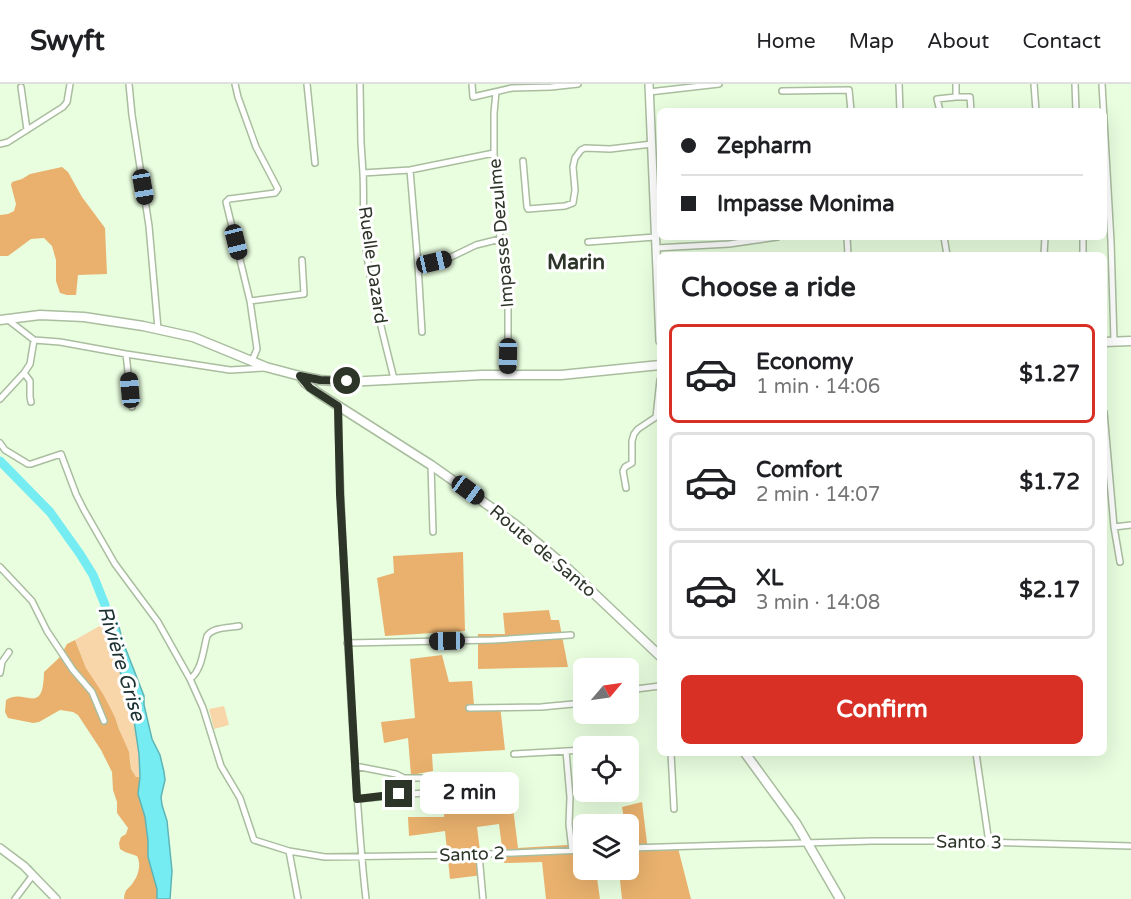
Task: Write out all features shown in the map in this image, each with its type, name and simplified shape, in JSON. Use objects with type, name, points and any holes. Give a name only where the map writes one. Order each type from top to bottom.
[{"type":"main road","points":[[649,88],[655,149],[657,271]]},
{"type":"main road","points":[[3,320],[40,315],[84,317],[158,329],[193,337],[266,367],[320,380],[561,375],[657,365]]},
{"type":"main road","points":[[1107,342],[1131,343]]},
{"type":"main road","name":"Route de Santo","points":[[300,376],[310,388],[431,465],[516,525],[565,566],[657,653]]},
{"type":"main road","points":[[747,756],[796,823],[840,899]]},
{"type":"main road","points":[[0,848],[33,875],[56,899]]},
{"type":"street","points":[[0,144],[8,142],[63,107],[67,102],[70,84]]},
{"type":"street","points":[[129,84],[149,226],[158,329]]},
{"type":"street","points":[[235,84],[256,147],[278,189],[275,193],[229,199],[226,202],[250,301],[257,349],[252,361]]},
{"type":"street","points":[[307,84],[315,163]]},
{"type":"street","name":"Ruelle Dazard","points":[[360,84],[364,230],[377,308],[394,379]]},
{"type":"street","points":[[472,84],[473,97],[512,86],[551,87],[578,84]]},
{"type":"street","points":[[649,88],[719,84]]},
{"type":"street","points":[[899,84],[900,108]]},
{"type":"street","points":[[956,84],[956,97]]},
{"type":"street","points":[[1034,84],[1036,108]]},
{"type":"street","points":[[1075,84],[1076,108]]},
{"type":"street","points":[[1102,84],[1103,108]]},
{"type":"street","points":[[21,87],[27,130]]},
{"type":"street","points":[[782,91],[849,87],[851,108]]},
{"type":"street","name":"Impasse Dezulme","points":[[496,92],[494,153],[500,239],[508,284],[508,375]]},
{"type":"street","points":[[939,108],[938,99],[956,97],[970,97],[971,108]]},
{"type":"street","points":[[523,161],[528,209],[564,206],[573,203],[575,190],[573,167],[575,158],[581,150],[585,148],[655,149]]},
{"type":"street","points":[[363,173],[410,170],[494,153]]},
{"type":"street","points":[[410,170],[422,332]]},
{"type":"street","points":[[1107,172],[1114,341]]},
{"type":"street","points":[[588,242],[655,237]]},
{"type":"street","points":[[418,265],[449,258],[476,245],[500,239]]},
{"type":"street","points":[[656,248],[729,244],[756,240]]},
{"type":"street","points":[[250,301],[304,294],[302,260]]},
{"type":"street","points":[[3,320],[34,340],[60,342],[230,370],[266,367]]},
{"type":"street","points":[[0,399],[24,374],[30,364],[34,340]]},
{"type":"street","points":[[126,354],[132,407]]},
{"type":"street","points":[[24,374],[30,381],[31,402]]},
{"type":"street","points":[[338,406],[347,643],[361,857],[366,899]]},
{"type":"street","points":[[626,488],[623,471],[632,463],[632,438],[638,429],[657,418]]},
{"type":"street","points":[[0,443],[5,450],[28,464],[61,454],[84,510],[115,564],[158,622],[190,679],[198,670],[209,632],[239,626]]},
{"type":"street","points":[[1107,446],[1114,526],[1120,562]]},
{"type":"street","points":[[431,465],[434,532]]},
{"type":"street","points":[[1114,526],[1131,525]]},
{"type":"street","points":[[0,567],[32,601],[47,631],[73,670],[92,692],[104,722]]},
{"type":"street","points":[[347,643],[493,640],[571,635]]},
{"type":"street","points":[[0,672],[2,662],[9,652]]},
{"type":"street","name":"Santo 2","points":[[190,679],[203,708],[221,766],[240,798],[254,840],[289,851],[325,857],[478,855],[572,850]]},
{"type":"street","points":[[639,689],[657,686]]},
{"type":"street","points":[[469,708],[573,704]]},
{"type":"street","points":[[566,751],[572,850]]},
{"type":"street","points":[[514,754],[573,751]]},
{"type":"street","points":[[671,756],[674,809]]},
{"type":"street","points":[[976,756],[989,843]]},
{"type":"street","points":[[355,766],[396,774],[404,778],[438,777]]},
{"type":"street","points":[[357,799],[423,793]]},
{"type":"street","name":"Santo 3","points":[[807,843],[893,841],[1131,846]]},
{"type":"street","points":[[639,848],[807,843]]},
{"type":"street","points":[[289,851],[298,899]]},
{"type":"street","points":[[478,855],[483,899]]},
{"type":"street","points":[[15,899],[33,875]]},
{"type":"shaded area","points":[[62,167],[68,172],[82,197],[105,228],[107,274],[78,275],[76,295],[60,293],[56,281],[56,260],[52,246],[44,238],[31,239],[8,256],[0,256],[0,215],[14,211],[16,204],[12,182],[30,174]]},
{"type":"shaded area","points":[[463,552],[465,631],[385,636],[377,578],[394,573],[393,556]]},
{"type":"shaded area","points":[[549,610],[551,620],[559,620],[568,667],[478,669],[478,634],[505,634],[503,613]]},
{"type":"shaded area","points":[[103,624],[133,714],[140,777],[136,777],[131,769],[130,758],[115,717],[86,668],[75,640]]},
{"type":"shaded area","points":[[75,640],[86,668],[115,717],[129,752],[131,769],[136,777],[140,777],[138,794],[145,817],[148,857],[157,889],[157,899],[124,899],[126,890],[137,875],[138,859],[137,856],[120,849],[121,837],[126,834],[128,828],[117,813],[112,772],[101,750],[78,715],[60,710],[33,723],[8,718],[5,712],[6,700],[13,697],[37,698],[43,686],[44,672],[60,657],[67,644]]},
{"type":"shaded area","points":[[442,655],[449,682],[472,681],[474,705],[500,705],[505,750],[432,754],[433,771],[411,775],[408,738],[384,743],[381,722],[415,718],[410,659]]},
{"type":"shaded area","points":[[224,706],[229,725],[214,729],[209,709]]},
{"type":"shaded area","points":[[512,800],[518,848],[573,845],[573,880],[597,880],[600,899],[546,899],[542,862],[504,863],[499,824],[477,827],[483,875],[450,879],[445,831],[409,836],[408,817],[444,817],[445,802]]},
{"type":"shaded area","points":[[642,802],[648,851],[678,848],[691,899],[622,899],[620,880],[639,880],[639,814],[623,814],[622,807]]},
{"type":"water","points":[[115,618],[144,696],[152,739],[160,755],[164,772],[165,780],[161,797],[167,821],[172,871],[170,899],[157,899],[157,889],[148,857],[145,817],[138,794],[139,754],[133,714],[103,624]]},
{"type":"waterway","name":"Rivière Grise","points":[[0,461],[50,512],[80,554],[93,575],[112,631]]},
{"type":"waterway","points":[[30,866],[36,873]]},
{"type":"district","name":"Marin","points":[[576,262]]},
{"type":"route","points":[[347,381],[320,380],[300,376],[310,388],[338,406],[346,625],[357,799],[399,794]]}]
